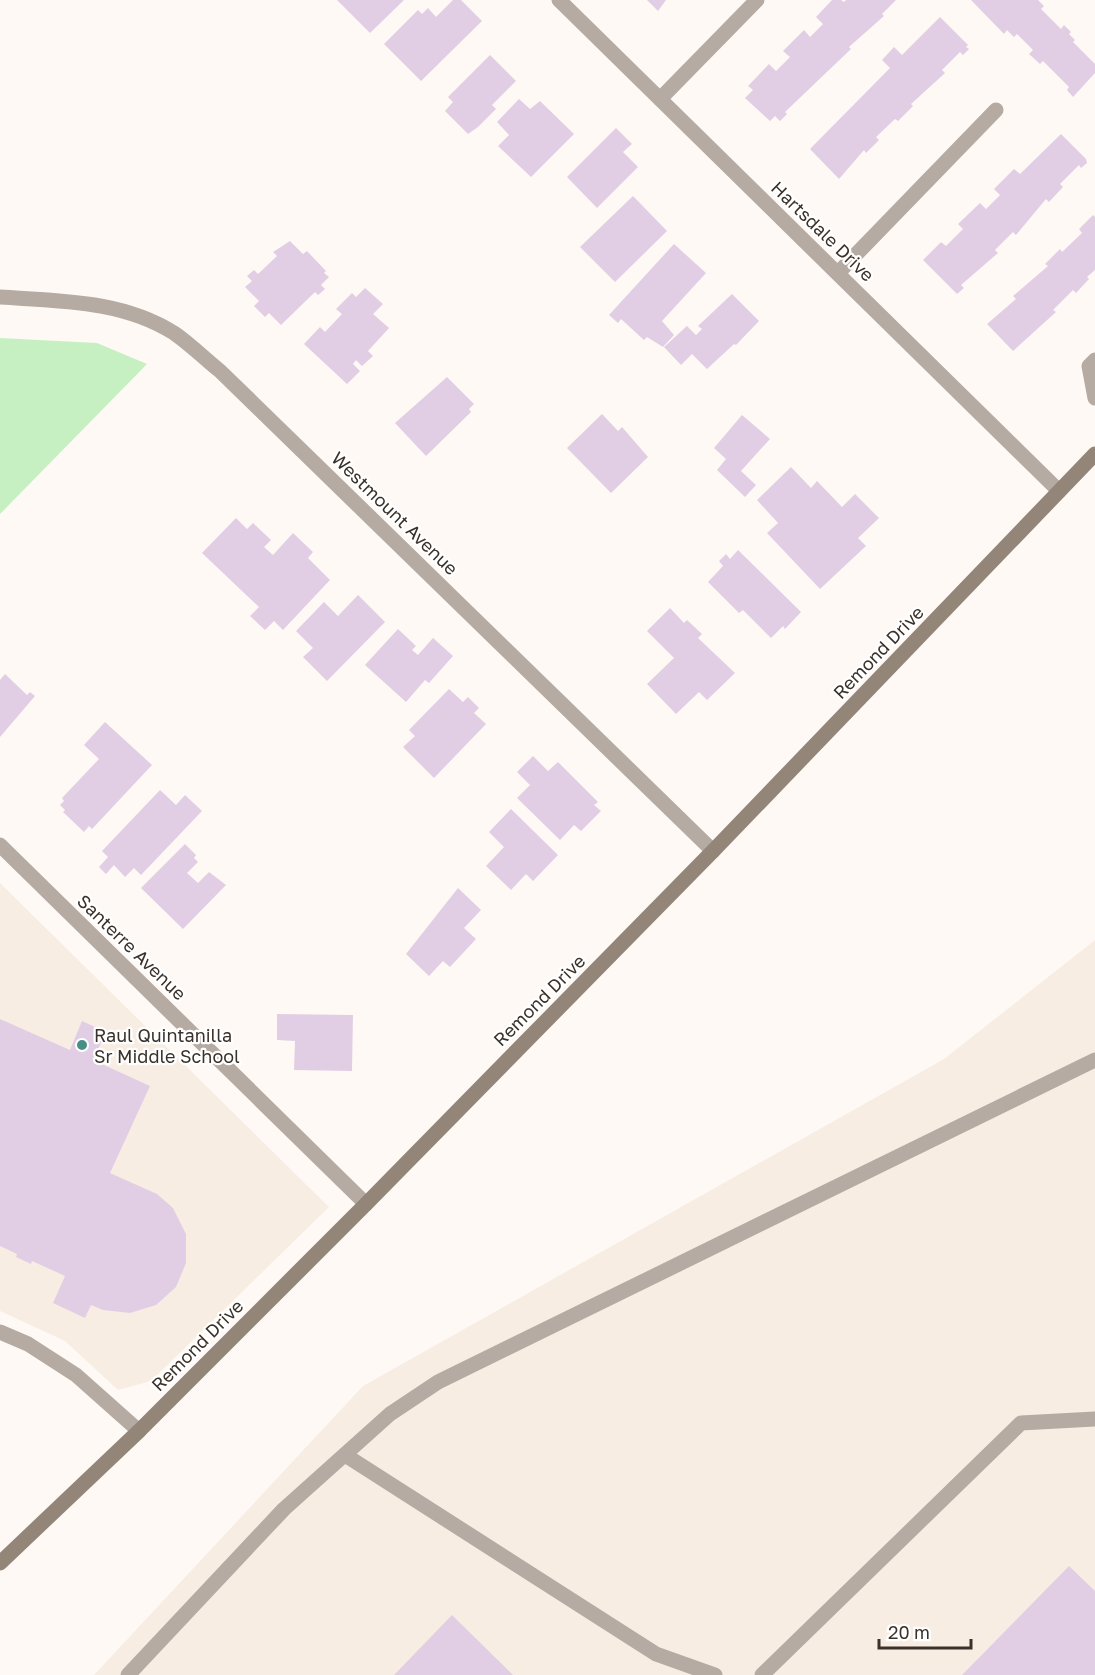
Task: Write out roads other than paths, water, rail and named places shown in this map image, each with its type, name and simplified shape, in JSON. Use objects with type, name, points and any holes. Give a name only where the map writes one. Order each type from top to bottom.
[{"type":"street","name":"Hartsdale Drive","points":[[560,0],[1059,491]]},
{"type":"street","points":[[660,99],[757,0]]},
{"type":"street","points":[[838,273],[996,110]]},
{"type":"street","name":"Westmount Avenue","points":[[0,297],[81,302],[130,312],[173,333],[220,371],[713,850]]},
{"type":"street","points":[[1095,360],[1089,366],[1095,399]]},
{"type":"street","name":"Remond Drive","points":[[0,1563],[139,1431],[366,1204],[713,850],[1095,454]]},
{"type":"street","name":"Santerre Avenue","points":[[0,845],[366,1204]]},
{"type":"street","points":[[128,1675],[284,1509],[390,1414],[438,1382],[1095,1060]]},
{"type":"street","points":[[0,1332],[28,1344],[76,1375],[139,1431]]},
{"type":"street","points":[[762,1675],[1020,1423],[1095,1419]]},
{"type":"street","points":[[345,1455],[656,1654],[715,1675]]},
{"type":"place","name":"Raul Quintanilla Sr Middle School","points":[[82,1045]]}]
